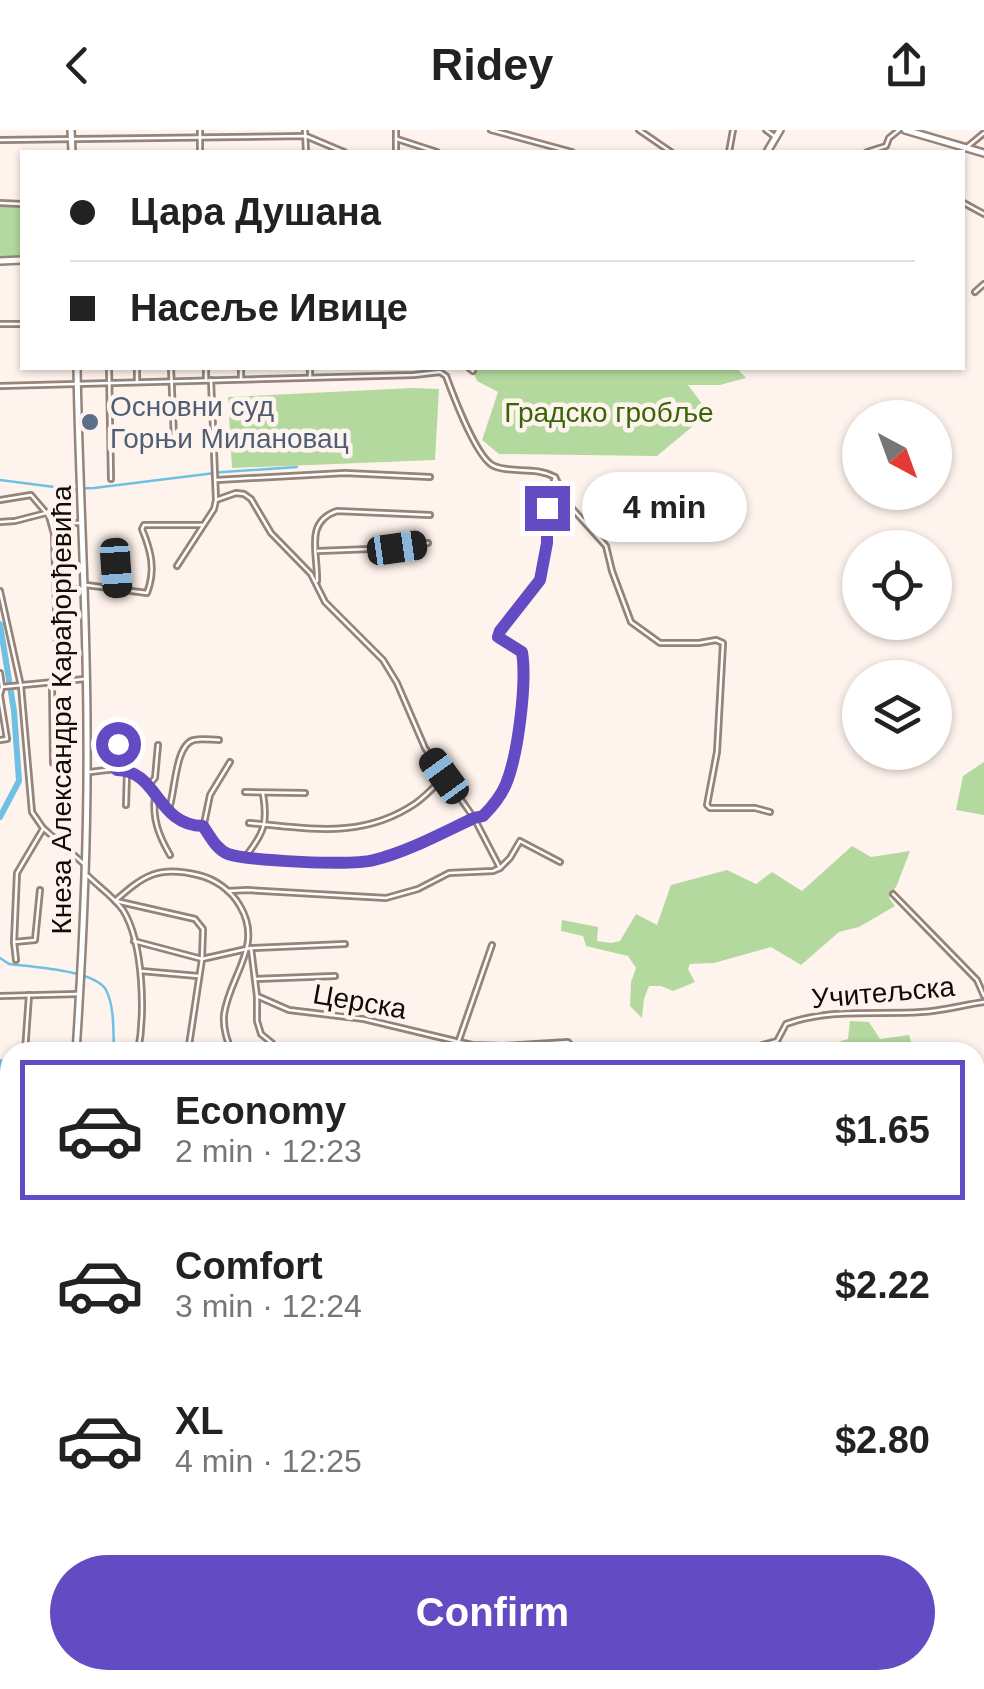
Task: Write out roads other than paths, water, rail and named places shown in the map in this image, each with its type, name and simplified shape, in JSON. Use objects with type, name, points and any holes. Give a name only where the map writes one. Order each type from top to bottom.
[{"type":"street","points":[[72,130],[72,150]]},
{"type":"street","points":[[200,130],[200,150]]},
{"type":"street","points":[[224,130],[224,137]]},
{"type":"street","points":[[252,130],[252,136]]},
{"type":"street","points":[[396,130],[396,150]]},
{"type":"street","points":[[491,130],[565,150]]},
{"type":"street","points":[[639,130],[668,150]]},
{"type":"street","points":[[766,130],[777,133]]},
{"type":"street","points":[[886,150],[889,138],[902,130],[984,153]]},
{"type":"street","points":[[966,148],[984,132]]},
{"type":"street","points":[[0,140],[306,133],[340,150]]},
{"type":"street","points":[[397,139],[431,150]]},
{"type":"street","points":[[873,150],[886,146]]},
{"type":"street","points":[[975,292],[984,284]]},
{"type":"street","name":"Кнеза Александра Карађорђевића","points":[[76,370],[88,772],[77,1042]]},
{"type":"street","points":[[109,370],[111,478]]},
{"type":"street","points":[[137,370],[137,382]]},
{"type":"street","points":[[172,370],[174,438]]},
{"type":"street","points":[[177,566],[216,500],[206,370]]},
{"type":"street","points":[[241,370],[241,380]]},
{"type":"street","points":[[275,370],[275,379]]},
{"type":"street","points":[[310,370],[310,378]]},
{"type":"street","points":[[344,370],[344,377]]},
{"type":"street","points":[[378,370],[378,376]]},
{"type":"street","points":[[413,370],[414,375]]},
{"type":"street","points":[[0,386],[440,372],[446,376],[462,418],[487,461],[494,466],[535,470],[555,477],[569,505],[606,546],[632,622],[660,643],[723,643],[717,752],[707,805],[770,812]]},
{"type":"street","points":[[216,478],[345,473],[430,477]]},
{"type":"street","points":[[88,772],[117,770],[138,775],[180,822],[203,826],[220,849],[246,857],[372,861],[483,816],[506,786],[516,750],[523,685],[523,654],[498,637],[540,580],[547,543],[547,508],[555,477]]},
{"type":"street","points":[[216,500],[236,493],[251,499],[272,532],[317,583],[325,602],[384,660],[398,682],[424,748],[474,818],[500,868]]},
{"type":"street","points":[[0,500],[31,495],[47,514],[56,548],[53,763]]},
{"type":"street","points":[[0,522],[47,514],[82,523]]},
{"type":"street","points":[[317,583],[318,524],[325,516],[430,515]]},
{"type":"street","points":[[56,589],[84,587],[147,593],[152,560],[144,525],[204,526]]},
{"type":"street","points":[[316,551],[428,543]]},
{"type":"street","points":[[116,568],[117,590]]},
{"type":"street","points":[[0,591],[19,686],[32,812],[86,866]]},
{"type":"street","points":[[0,673],[7,739],[0,740]]},
{"type":"street","points":[[4,687],[86,678]]},
{"type":"street","points":[[168,810],[186,743],[220,740]]},
{"type":"street","points":[[117,770],[118,744]]},
{"type":"street","points":[[148,786],[156,778],[158,745]]},
{"type":"street","points":[[203,826],[210,795],[230,762]]},
{"type":"street","points":[[126,806],[127,771]]},
{"type":"street","points":[[249,823],[330,830],[367,826],[418,802],[444,776]]},
{"type":"street","points":[[245,792],[305,793]]},
{"type":"street","points":[[246,857],[265,824],[264,794]]},
{"type":"street","points":[[156,795],[157,828],[170,855]]},
{"type":"street","points":[[16,960],[17,873],[44,828]]},
{"type":"street","points":[[228,891],[386,898],[449,874],[493,871],[510,858],[520,841],[560,862]]},
{"type":"street","points":[[115,901],[151,873],[175,871],[206,877],[228,891],[248,926],[257,1022],[261,1034],[270,1042]]},
{"type":"street","points":[[86,876],[123,910],[134,941],[143,1001],[139,1042]]},
{"type":"street","points":[[14,942],[36,940],[40,890]]},
{"type":"street","points":[[893,894],[977,980],[984,996]]},
{"type":"street","points":[[115,901],[195,918],[203,929],[191,1042]]},
{"type":"street","points":[[134,941],[202,959],[250,948],[345,944]]},
{"type":"street","points":[[458,1042],[492,944]]},
{"type":"street","points":[[229,1042],[225,1012],[250,948]]},
{"type":"street","points":[[139,970],[200,976]]},
{"type":"street","points":[[254,979],[335,976]]},
{"type":"street","points":[[0,996],[80,994]]},
{"type":"street","points":[[26,1042],[29,995]]},
{"type":"street","name":"Церска","points":[[257,996],[289,1010],[364,1019],[458,1042]]},
{"type":"street","name":"Учитељска","points":[[777,1042],[786,1024],[829,1013],[924,1012],[984,1002]]},
{"type":"waterway","points":[[0,480],[70,489],[94,488],[297,467]]},
{"type":"waterway","points":[[0,624],[14,711],[19,781],[0,817]]},
{"type":"waterway","points":[[0,958],[9,964],[62,971],[100,983],[111,1004],[114,1042]]},
{"type":"place","name":"Основни суд Горњи Милановац","points":[[90,422]]},
{"type":"park label","name":"Градско гробље","points":[[609,412]]}]
